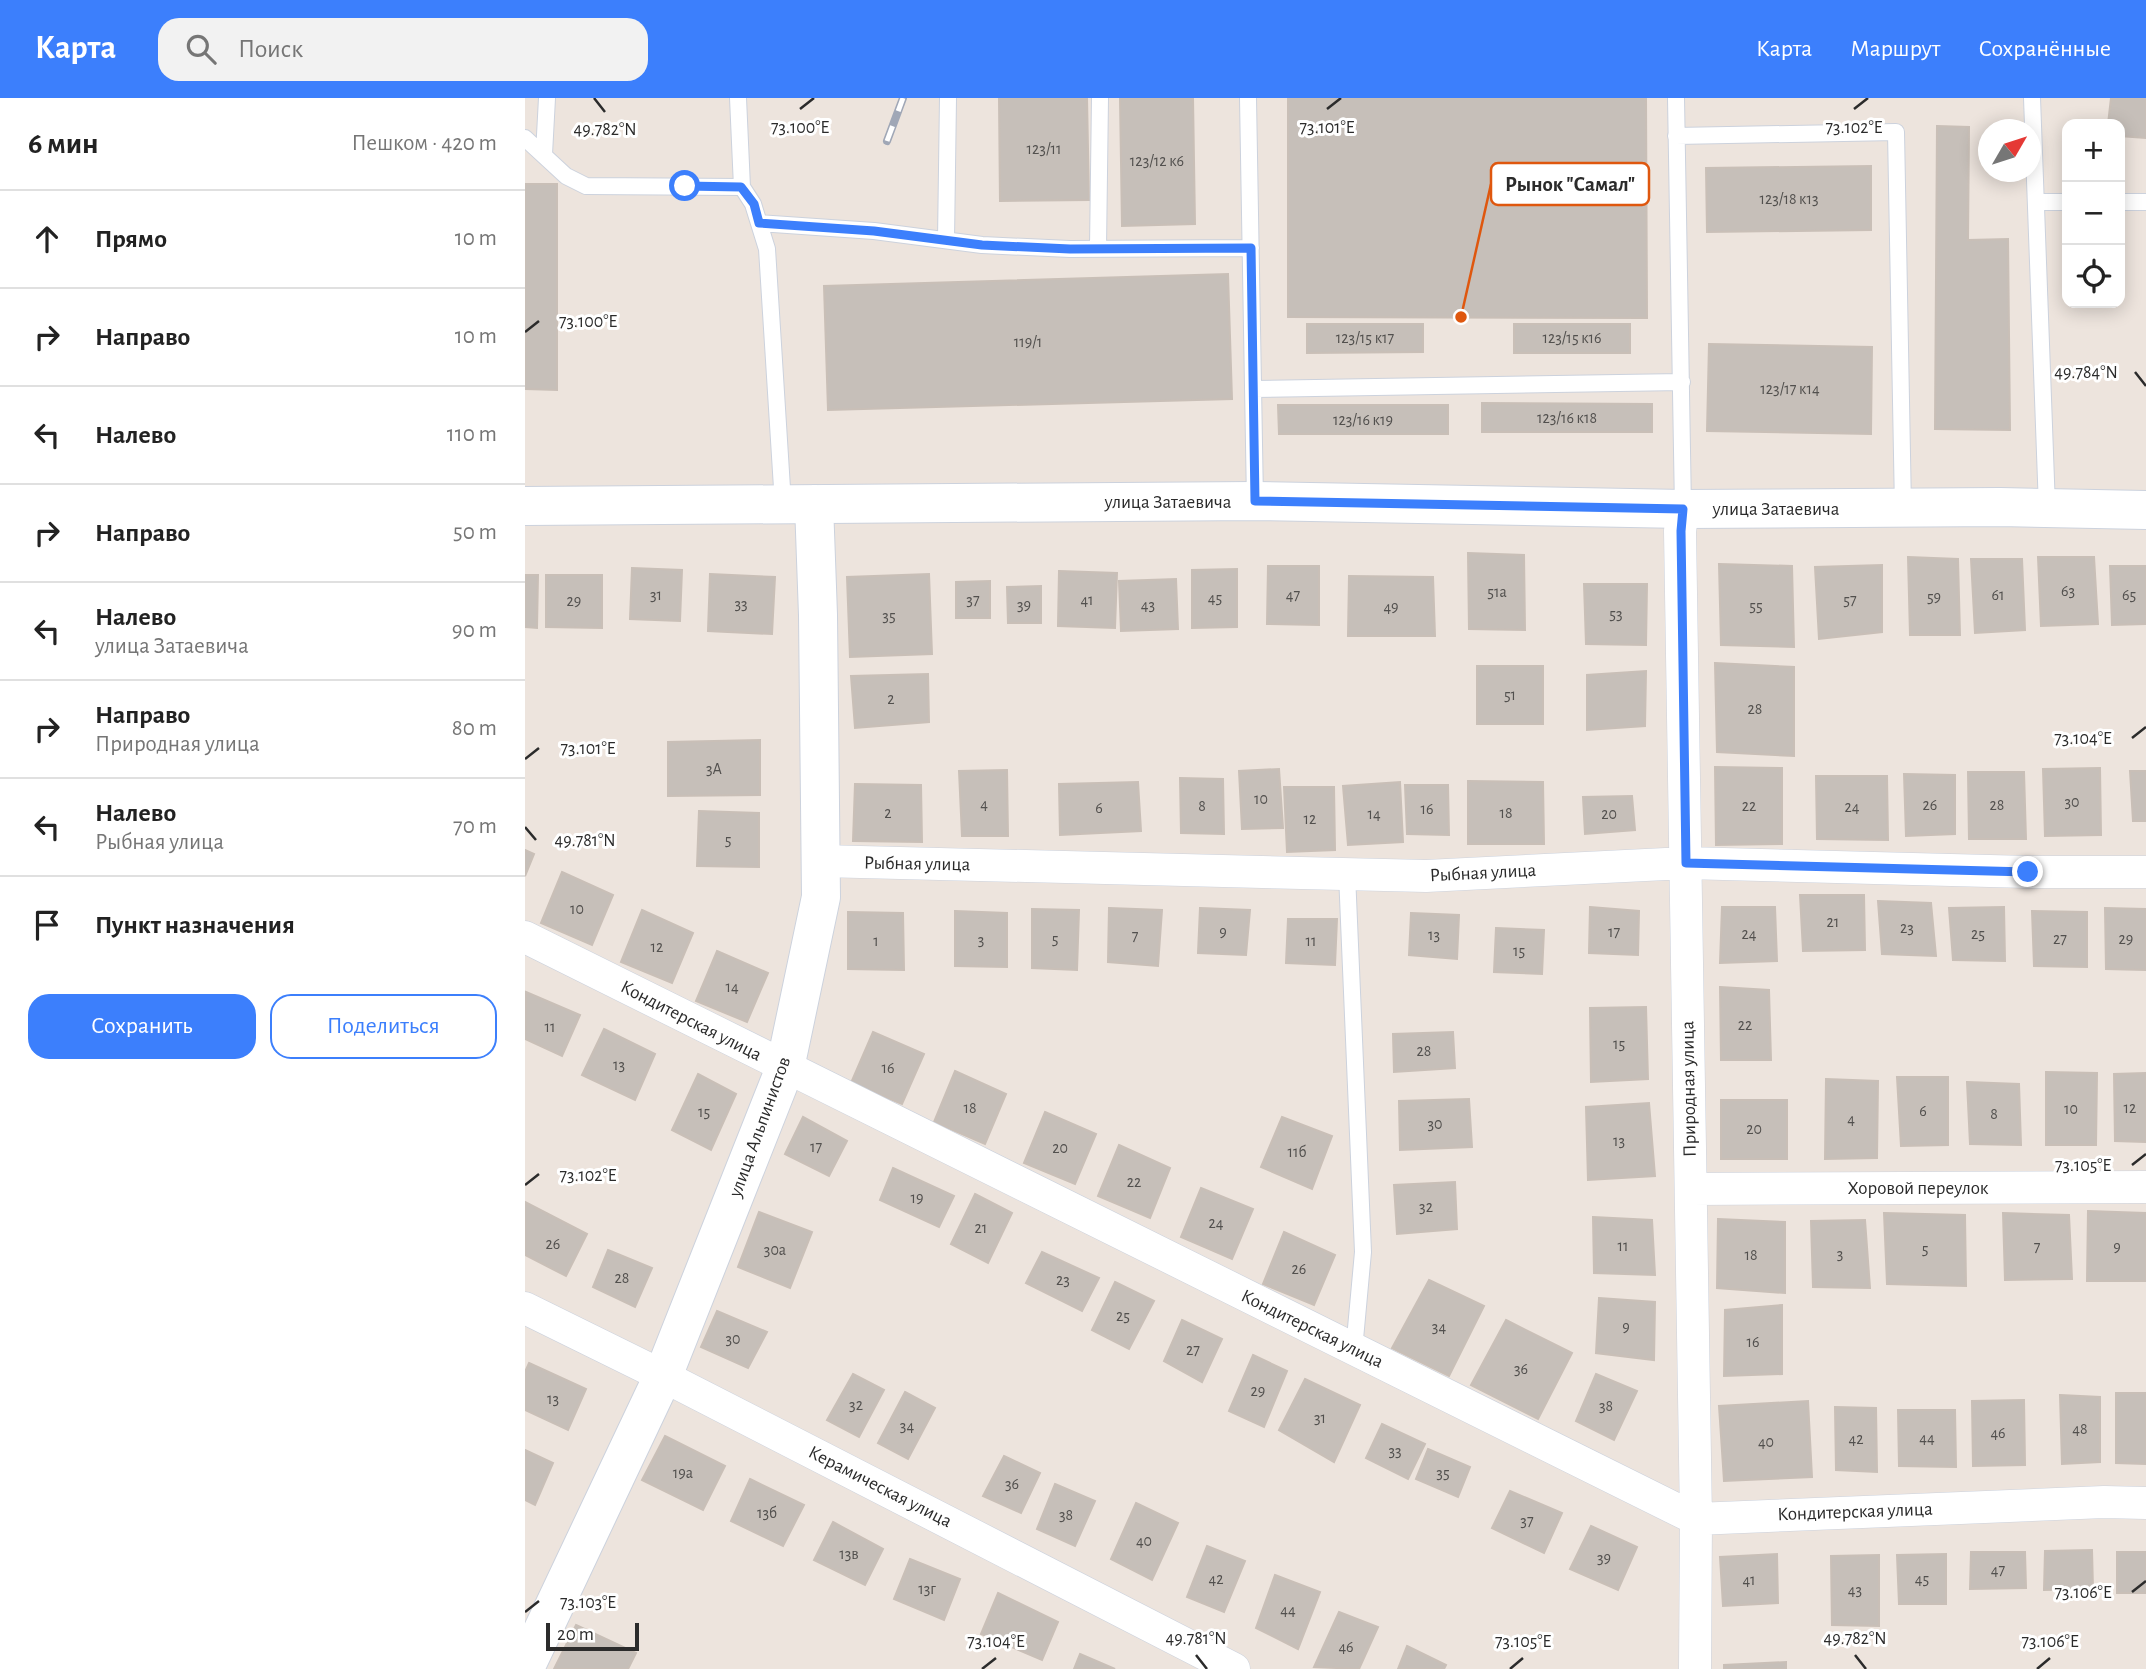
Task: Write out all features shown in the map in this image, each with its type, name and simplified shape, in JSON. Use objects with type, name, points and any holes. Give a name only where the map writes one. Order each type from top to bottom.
[{"type":"street","name":"улица Затаевича","points":[[525,506],[1255,501],[1683,509],[2146,510]]},
{"type":"street","name":"улица Альпинистов","points":[[525,1668],[663,1376],[785,1068],[821,897],[818,615],[799,504]]},
{"type":"street","name":"Природная улица","points":[[1683,509],[1681,531],[1696,1519],[1695,1669]]},
{"type":"street","name":"Рыбная улица","points":[[821,861],[1426,876],[1686,863],[2028,872],[2146,872]]},
{"type":"street","name":"Кондитерская улица","points":[[525,937],[1696,1519],[2104,1502],[2146,1503]]},
{"type":"street","name":"Хоровой переулок","points":[[1691,1189],[2146,1187]]},
{"type":"street","name":"Керамическая улица","points":[[525,1308],[1234,1669]]},
{"type":"lane","points":[[544,154],[547,98]]},
{"type":"lane","points":[[739,98],[741,187],[754,204],[767,249],[799,504]]},
{"type":"lane","points":[[946,240],[948,98]]},
{"type":"lane","points":[[1098,248],[1100,98]]},
{"type":"lane","points":[[1248,98],[1255,501]]},
{"type":"lane","points":[[1676,98],[1683,509]]},
{"type":"lane","points":[[2032,98],[2047,509]]},
{"type":"lane","points":[[1676,136],[1896,132],[1903,508]]},
{"type":"lane","points":[[525,138],[566,176],[586,186],[741,187]]},
{"type":"lane","points":[[2036,202],[2062,202]]},
{"type":"lane","points":[[2125,202],[2146,202]]},
{"type":"lane","points":[[759,223],[815,225],[982,245],[1251,248]]},
{"type":"lane","points":[[1254,388],[1682,382]]},
{"type":"lane","points":[[1347,874],[1363,1252],[1354,1350]]},
{"type":"building","points":[[999,98],[1087,98],[1089,200],[1000,201]]},
{"type":"building","points":[[1120,98],[1193,98],[1195,224],[1122,226]]},
{"type":"building","points":[[1288,98],[1646,98],[1647,318],[1288,317]]},
{"type":"building","points":[[2111,98],[2146,98],[2146,138],[2125,136],[2125,119],[2109,119]]},
{"type":"building","points":[[1937,126],[1969,127],[1968,240],[2008,239],[2010,430],[1935,429]]},
{"type":"building","points":[[1871,166],[1871,230],[1707,232],[1706,168]]},
{"type":"building","points":[[525,184],[557,184],[557,390],[525,389]]},
{"type":"building","points":[[1228,274],[1232,399],[828,410],[824,286]]},
{"type":"building","points":[[1307,324],[1423,324],[1423,352],[1307,353]]},
{"type":"building","points":[[1514,324],[1630,324],[1630,353],[1514,353]]},
{"type":"building","points":[[1709,344],[1872,347],[1871,434],[1707,431]]},
{"type":"building","points":[[1482,403],[1652,404],[1652,432],[1482,432]]},
{"type":"building","points":[[1278,405],[1448,405],[1448,434],[1279,434]]},
{"type":"building","points":[[1468,553],[1524,555],[1525,630],[1469,629]]},
{"type":"building","points":[[1908,557],[1958,559],[1960,635],[1910,635]]},
{"type":"building","points":[[2038,557],[2094,557],[2098,624],[2041,626]]},
{"type":"building","points":[[1971,559],[2022,559],[2025,630],[1975,633]]},
{"type":"building","points":[[1719,564],[1792,566],[1794,647],[1721,645]]},
{"type":"building","points":[[1882,565],[1882,632],[1819,639],[1815,567]]},
{"type":"building","points":[[1268,566],[1319,566],[1319,625],[1267,624]]},
{"type":"building","points":[[2110,566],[2146,566],[2146,624],[2112,625]]},
{"type":"building","points":[[632,568],[682,570],[680,621],[630,619]]},
{"type":"building","points":[[1237,569],[1237,627],[1192,628],[1192,570]]},
{"type":"building","points":[[1059,571],[1117,573],[1115,628],[1058,626]]},
{"type":"building","points":[[710,574],[775,577],[772,634],[708,631]]},
{"type":"building","points":[[929,574],[932,654],[850,657],[847,577]]},
{"type":"building","points":[[525,575],[538,575],[537,628],[525,627]]},
{"type":"building","points":[[546,575],[602,575],[602,628],[546,627]]},
{"type":"building","points":[[1349,576],[1433,577],[1435,636],[1348,636]]},
{"type":"building","points":[[1176,579],[1178,629],[1121,631],[1119,581]]},
{"type":"building","points":[[990,581],[990,618],[956,618],[956,582]]},
{"type":"building","points":[[1584,584],[1647,584],[1646,645],[1586,644]]},
{"type":"building","points":[[1041,586],[1041,623],[1008,623],[1007,587]]},
{"type":"building","points":[[1715,663],[1794,667],[1794,756],[1717,752]]},
{"type":"building","points":[[1477,666],[1543,666],[1543,724],[1477,724]]},
{"type":"building","points":[[1646,671],[1645,726],[1587,730],[1587,675]]},
{"type":"building","points":[[928,674],[929,722],[855,728],[851,676]]},
{"type":"building","points":[[760,740],[760,795],[668,796],[668,742]]},
{"type":"building","points":[[1715,767],[1782,768],[1782,844],[1716,845]]},
{"type":"building","points":[[2100,768],[2101,835],[2045,836],[2043,769]]},
{"type":"building","points":[[1279,769],[1283,828],[1242,829],[1239,771]]},
{"type":"building","points":[[1007,770],[1008,836],[962,836],[959,771]]},
{"type":"building","points":[[2130,771],[2146,771],[2146,821],[2133,821]]},
{"type":"building","points":[[1968,772],[2024,772],[2026,839],[1969,839]]},
{"type":"building","points":[[1904,774],[1955,775],[1955,834],[1906,836]]},
{"type":"building","points":[[1816,776],[1887,776],[1888,840],[1817,839]]},
{"type":"building","points":[[1180,778],[1223,779],[1224,834],[1181,833]]},
{"type":"building","points":[[1468,781],[1543,782],[1544,844],[1468,844]]},
{"type":"building","points":[[1138,782],[1141,831],[1060,835],[1059,784]]},
{"type":"building","points":[[1400,782],[1403,842],[1348,845],[1343,786]]},
{"type":"building","points":[[855,784],[921,785],[922,842],[853,841]]},
{"type":"building","points":[[1405,785],[1448,785],[1449,835],[1407,834]]},
{"type":"building","points":[[1284,787],[1334,787],[1335,850],[1287,852]]},
{"type":"building","points":[[1632,796],[1635,830],[1585,834],[1583,797]]},
{"type":"building","points":[[699,811],[759,813],[759,867],[697,866]]},
{"type":"building","points":[[525,850],[534,854],[525,876]]},
{"type":"building","points":[[562,872],[613,895],[592,945],[541,923]]},
{"type":"building","points":[[1800,895],[1864,895],[1865,950],[1803,951]]},
{"type":"building","points":[[1878,901],[1931,903],[1936,956],[1882,954]]},
{"type":"building","points":[[1590,907],[1639,911],[1638,955],[1589,953]]},
{"type":"building","points":[[1722,907],[1775,907],[1777,961],[1720,963]]},
{"type":"building","points":[[2004,907],[2005,961],[1953,960],[1949,908]]},
{"type":"building","points":[[1109,908],[1162,910],[1158,966],[1108,962]]},
{"type":"building","points":[[1200,908],[1250,910],[1246,955],[1198,953]]},
{"type":"building","points":[[2105,908],[2146,909],[2146,970],[2106,969]]},
{"type":"building","points":[[1032,909],[1079,910],[1077,970],[1032,968]]},
{"type":"building","points":[[642,910],[693,933],[672,983],[621,962]]},
{"type":"building","points":[[955,911],[1007,913],[1007,967],[955,966]]},
{"type":"building","points":[[2032,911],[2087,912],[2087,967],[2034,966]]},
{"type":"building","points":[[848,912],[903,913],[904,970],[848,969]]},
{"type":"building","points":[[1411,913],[1459,915],[1457,959],[1409,955]]},
{"type":"building","points":[[1288,919],[1337,919],[1335,965],[1286,963]]},
{"type":"building","points":[[1496,928],[1544,930],[1542,974],[1494,972]]},
{"type":"building","points":[[717,951],[768,973],[747,1022],[696,1001]]},
{"type":"building","points":[[1720,987],[1769,990],[1771,1060],[1721,1060]]},
{"type":"building","points":[[526,992],[580,1015],[562,1056],[525,1039]]},
{"type":"building","points":[[1646,1007],[1648,1079],[1591,1082],[1590,1008]]},
{"type":"building","points":[[604,1029],[655,1054],[635,1100],[582,1075]]},
{"type":"building","points":[[873,1032],[924,1054],[902,1104],[851,1083]]},
{"type":"building","points":[[1453,1032],[1455,1068],[1394,1072],[1393,1034]]},
{"type":"building","points":[[955,1071],[1006,1094],[985,1144],[934,1122]]},
{"type":"building","points":[[2046,1072],[2097,1073],[2096,1145],[2046,1145]]},
{"type":"building","points":[[2146,1073],[2146,1142],[2115,1141],[2114,1074]]},
{"type":"building","points":[[698,1074],[736,1094],[711,1150],[672,1130]]},
{"type":"building","points":[[1897,1077],[1948,1077],[1948,1145],[1901,1146]]},
{"type":"building","points":[[1826,1079],[1878,1081],[1877,1158],[1825,1159]]},
{"type":"building","points":[[1967,1082],[2019,1084],[2021,1145],[1970,1144]]},
{"type":"building","points":[[1469,1099],[1472,1147],[1400,1150],[1399,1101]]},
{"type":"building","points":[[1721,1100],[1787,1100],[1787,1159],[1721,1159]]},
{"type":"building","points":[[1649,1103],[1655,1176],[1588,1180],[1586,1107]]},
{"type":"building","points":[[1045,1112],[1096,1134],[1075,1184],[1024,1163]]},
{"type":"building","points":[[803,1117],[847,1141],[829,1176],[785,1154]]},
{"type":"building","points":[[1282,1117],[1332,1136],[1312,1189],[1261,1167]]},
{"type":"building","points":[[1119,1145],[1170,1168],[1150,1218],[1098,1196]]},
{"type":"building","points":[[893,1168],[954,1196],[939,1227],[880,1200]]},
{"type":"building","points":[[1455,1182],[1457,1229],[1397,1234],[1394,1185]]},
{"type":"building","points":[[1201,1188],[1253,1209],[1232,1259],[1181,1237]]},
{"type":"building","points":[[975,1194],[1012,1213],[988,1263],[951,1244]]},
{"type":"building","points":[[525,1202],[587,1234],[566,1276],[525,1255]]},
{"type":"building","points":[[2088,1211],[2146,1213],[2146,1281],[2087,1281]]},
{"type":"building","points":[[759,1212],[812,1232],[790,1288],[738,1267]]},
{"type":"building","points":[[1884,1213],[1965,1215],[1966,1286],[1887,1284]]},
{"type":"building","points":[[2003,1213],[2069,1215],[2072,1279],[2005,1280]]},
{"type":"building","points":[[1593,1217],[1652,1220],[1655,1275],[1594,1273]]},
{"type":"building","points":[[1718,1219],[1785,1222],[1785,1293],[1717,1288]]},
{"type":"building","points":[[1865,1220],[1870,1288],[1813,1287],[1811,1221]]},
{"type":"building","points":[[1284,1232],[1335,1255],[1314,1305],[1263,1284]]},
{"type":"building","points":[[608,1250],[652,1268],[635,1307],[593,1287]]},
{"type":"building","points":[[1042,1252],[1099,1278],[1082,1311],[1026,1283]]},
{"type":"building","points":[[1429,1280],[1484,1306],[1449,1376],[1392,1348]]},
{"type":"building","points":[[1115,1282],[1154,1301],[1129,1349],[1092,1330]]},
{"type":"building","points":[[1599,1298],[1655,1302],[1654,1360],[1596,1353]]},
{"type":"building","points":[[1782,1305],[1782,1374],[1724,1376],[1725,1310]]},
{"type":"building","points":[[717,1311],[767,1332],[748,1368],[701,1347]]},
{"type":"building","points":[[1182,1320],[1222,1339],[1202,1382],[1164,1361]]},
{"type":"building","points":[[1506,1320],[1572,1353],[1538,1419],[1471,1385]]},
{"type":"building","points":[[1253,1355],[1287,1371],[1264,1427],[1229,1411]]},
{"type":"building","points":[[529,1363],[586,1389],[568,1430],[525,1410],[525,1372]]},
{"type":"building","points":[[853,1374],[884,1390],[859,1437],[827,1420]]},
{"type":"building","points":[[1596,1374],[1637,1391],[1614,1440],[1576,1421]]},
{"type":"building","points":[[1305,1379],[1360,1405],[1334,1462],[1279,1430]]},
{"type":"building","points":[[905,1392],[935,1408],[908,1459],[878,1443]]},
{"type":"building","points":[[2116,1393],[2146,1393],[2146,1464],[2116,1463]]},
{"type":"building","points":[[2060,1395],[2100,1397],[2100,1462],[2062,1464]]},
{"type":"building","points":[[2024,1400],[2025,1465],[1973,1466],[1972,1401]]},
{"type":"building","points":[[1808,1401],[1812,1477],[1724,1481],[1719,1406]]},
{"type":"building","points":[[1835,1407],[1876,1408],[1877,1472],[1836,1470]]},
{"type":"building","points":[[1898,1410],[1955,1410],[1956,1467],[1899,1466]]},
{"type":"building","points":[[1382,1424],[1425,1444],[1408,1479],[1366,1458]]},
{"type":"building","points":[[665,1436],[725,1466],[703,1510],[642,1480]]},
{"type":"building","points":[[1428,1449],[1470,1467],[1458,1497],[1416,1479]]},
{"type":"building","points":[[525,1450],[553,1463],[535,1505],[525,1500]]},
{"type":"building","points":[[1004,1456],[1040,1473],[1021,1513],[983,1496]]},
{"type":"building","points":[[750,1479],[804,1505],[783,1546],[731,1521]]},
{"type":"building","points":[[1055,1484],[1095,1501],[1075,1546],[1037,1529]]},
{"type":"building","points":[[1510,1491],[1562,1513],[1544,1553],[1492,1528]]},
{"type":"building","points":[[1136,1503],[1178,1523],[1152,1580],[1111,1559]]},
{"type":"building","points":[[833,1522],[883,1549],[865,1585],[814,1560]]},
{"type":"building","points":[[1591,1526],[1637,1547],[1618,1590],[1570,1569]]},
{"type":"building","points":[[1207,1546],[1245,1561],[1224,1612],[1187,1597]]},
{"type":"building","points":[[2092,1550],[2093,1589],[2044,1590],[2045,1551]]},
{"type":"building","points":[[1971,1552],[2025,1552],[2026,1588],[1970,1589]]},
{"type":"building","points":[[2117,1552],[2146,1552],[2146,1593],[2117,1593]]},
{"type":"building","points":[[1777,1554],[1778,1603],[1723,1606],[1720,1557]]},
{"type":"building","points":[[1946,1554],[1946,1604],[1899,1604],[1897,1555]]},
{"type":"building","points":[[1879,1555],[1879,1626],[1832,1625],[1831,1556]]},
{"type":"building","points":[[910,1559],[960,1579],[944,1620],[894,1599]]},
{"type":"building","points":[[1275,1575],[1320,1592],[1298,1649],[1256,1628]]},
{"type":"building","points":[[998,1593],[1058,1622],[1042,1660],[981,1634]]},
{"type":"building","points":[[1339,1612],[1378,1627],[1359,1669],[1314,1667]]},
{"type":"building","points":[[576,1625],[636,1653],[628,1669],[554,1669]]},
{"type":"building","points":[[1407,1646],[1446,1665],[1444,1669],[1398,1669]]},
{"type":"building","points":[[1080,1654],[1115,1669],[1074,1669]]},
{"type":"building","points":[[1786,1662],[1786,1669],[1724,1669],[1724,1665]]},
{"type":"railway","points":[[887,141],[903,98]]},
{"type":"place","name":"Рынок \"Самал\"","points":[[1461,317]]},
{"type":"route","points":[[685,186],[741,187],[754,204],[759,223],[815,225],[907,234],[982,245],[1070,249],[1251,248],[1255,501],[1683,509],[1681,531],[1686,863],[2028,872]]}]
